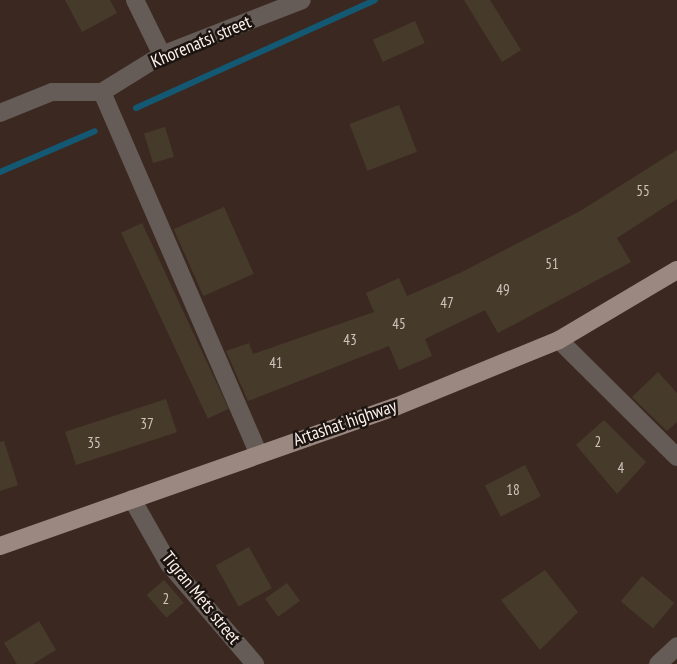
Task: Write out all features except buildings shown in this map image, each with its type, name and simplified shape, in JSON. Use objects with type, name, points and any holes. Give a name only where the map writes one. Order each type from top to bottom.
[{"type":"main road","name":"Artashat highway","points":[[0,546],[258,453],[395,407],[559,340],[677,270]]},
{"type":"street","points":[[135,0],[162,55]]},
{"type":"street","name":"Khorenatsi street","points":[[102,92],[162,55],[302,0]]},
{"type":"street","points":[[0,113],[52,92],[102,92],[258,453]]},
{"type":"street","points":[[559,340],[677,456]]},
{"type":"street","name":"Tigran Mets street","points":[[132,499],[169,564],[255,664]]},
{"type":"street","points":[[658,664],[677,646]]},
{"type":"waterway","points":[[136,108],[375,0]]},
{"type":"waterway","points":[[0,172],[95,131]]}]
